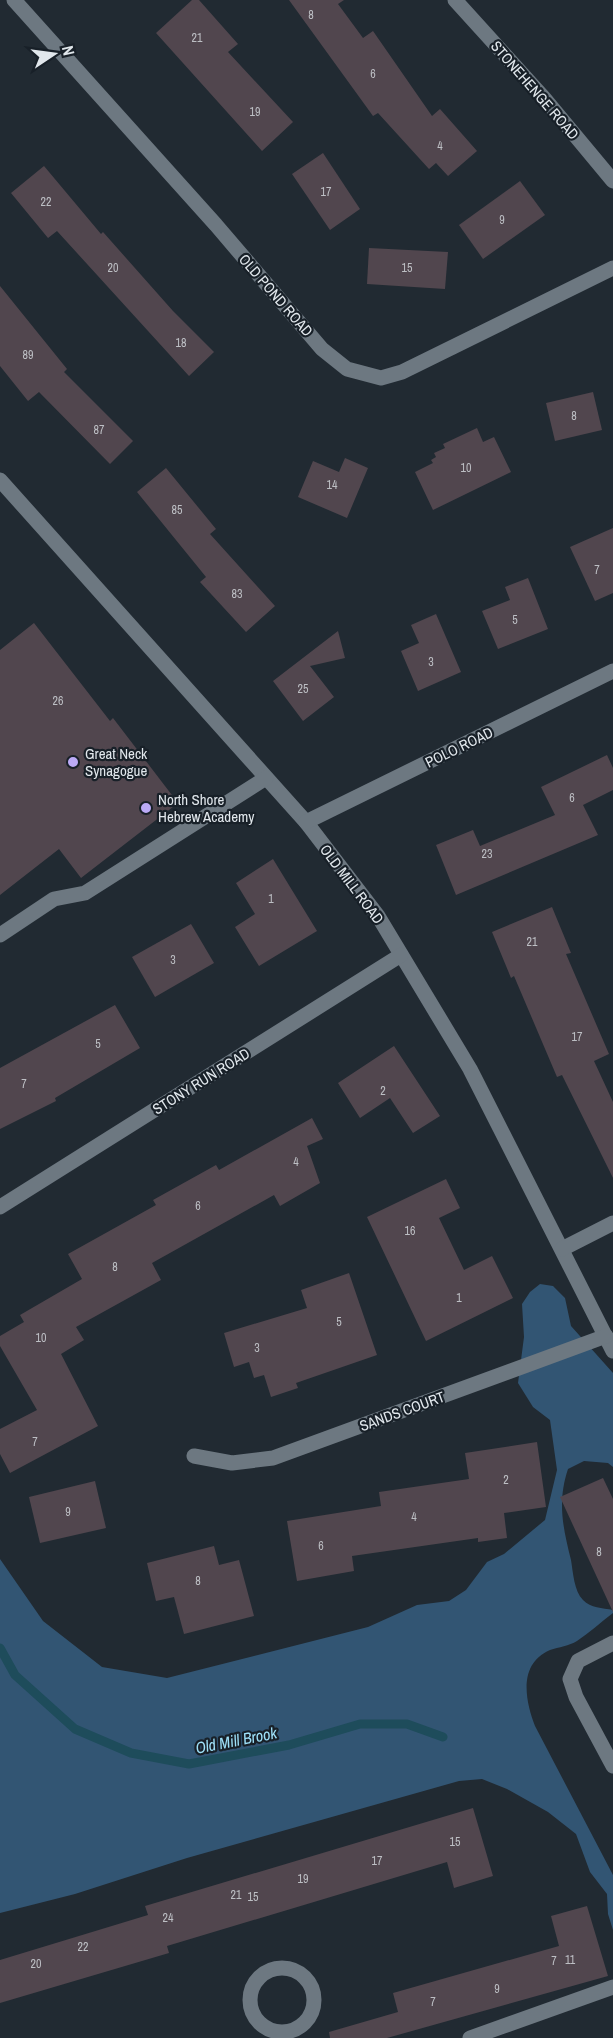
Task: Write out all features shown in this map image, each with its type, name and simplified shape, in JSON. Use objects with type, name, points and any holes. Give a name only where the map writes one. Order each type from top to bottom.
[{"type":"street","name":"OLD POND ROAD","points":[[14,0],[216,225],[322,349],[347,369],[381,378],[402,372],[613,268]]},
{"type":"street","name":"STONEHENGE ROAD","points":[[455,0],[544,98],[613,181]]},
{"type":"street","name":"OLD MILL ROAD","points":[[0,480],[306,822],[378,916],[470,1069],[613,1352]]},
{"type":"street","name":"POLO ROAD","points":[[306,822],[613,671]]},
{"type":"street","points":[[0,935],[54,900],[85,893],[266,778]]},
{"type":"street","name":"STONY RUN ROAD","points":[[0,1207],[401,955]]},
{"type":"street","points":[[562,1249],[613,1223]]},
{"type":"street","name":"SANDS COURT","points":[[194,1455],[232,1463],[273,1458],[606,1336]]},
{"type":"street","points":[[613,1643],[578,1661],[570,1679],[576,1697],[613,1766]]},
{"type":"street","points":[[275,1969],[297,1972],[312,1988],[313,2010],[308,2020],[290,2035],[269,2030],[261,2025],[251,2007],[253,1988],[266,1972],[275,1969]]},
{"type":"street","points":[[470,2038],[613,1987]]},
{"type":"shaded area","points":[[540,1284],[553,1286],[565,1298],[571,1326],[613,1373],[613,1467],[608,1463],[584,1461],[568,1469],[562,1504],[574,1581],[578,1592],[586,1603],[613,1610],[613,1613],[577,1641],[550,1650],[540,1656],[529,1673],[527,1694],[535,1726],[613,1875],[613,1930],[608,1914],[607,1894],[590,1872],[576,1834],[548,1812],[507,1789],[482,1779],[459,1781],[187,1858],[75,1894],[0,1913],[0,1559],[43,1621],[102,1667],[167,1678],[368,1627],[417,1605],[449,1601],[466,1590],[487,1562],[504,1554],[545,1520],[557,1470],[550,1420],[533,1407],[518,1383],[524,1337],[522,1304],[530,1292]]},
{"type":"building","points":[[192,0],[199,0],[238,44],[228,52],[293,122],[262,151],[156,33]]},
{"type":"building","points":[[289,0],[344,0],[338,4],[363,38],[373,31],[432,116],[440,109],[477,151],[448,176],[436,163],[429,169],[378,113],[373,116]]},
{"type":"building","points":[[323,153],[360,209],[330,230],[292,174]]},
{"type":"building","points":[[44,166],[101,234],[103,232],[173,311],[214,352],[189,376],[57,231],[48,238],[11,193]]},
{"type":"building","points":[[520,181],[545,215],[483,259],[459,225]]},
{"type":"building","points":[[369,248],[448,252],[445,289],[367,284]]},
{"type":"building","points":[[0,286],[67,369],[64,372],[133,441],[110,464],[39,392],[28,401],[0,366]]},
{"type":"building","points":[[593,392],[602,430],[555,441],[546,403]]},
{"type":"building","points":[[477,428],[483,442],[494,437],[511,472],[433,510],[415,472],[433,463],[431,460],[436,457],[434,453],[445,448],[443,444]]},
{"type":"building","points":[[345,458],[368,468],[347,518],[298,497],[313,461],[339,472]]},
{"type":"building","points":[[166,468],[216,529],[210,534],[275,606],[246,632],[200,582],[206,577],[137,492]]},
{"type":"building","points":[[613,528],[613,593],[595,601],[570,547]]},
{"type":"building","points":[[528,578],[548,629],[498,649],[482,611],[510,600],[505,587]]},
{"type":"building","points":[[436,614],[461,672],[418,691],[401,651],[419,643],[411,625]]},
{"type":"building","name":"Great Neck Synagogue","points":[[34,623],[110,721],[113,718],[178,803],[81,878],[59,849],[0,895],[0,650]]},
{"type":"building","points":[[338,631],[345,658],[310,666],[334,697],[303,721],[273,681]]},
{"type":"building","points":[[607,755],[613,768],[613,790],[583,805],[598,835],[456,895],[436,845],[473,830],[480,846],[555,815],[541,787]]},
{"type":"building","points":[[273,859],[317,931],[259,966],[235,927],[255,914],[236,883]]},
{"type":"building","points":[[552,907],[571,953],[566,954],[609,1054],[594,1061],[613,1102],[613,1178],[562,1075],[557,1077],[514,976],[511,978],[492,932]]},
{"type":"building","points":[[191,924],[214,963],[155,997],[132,957]]},
{"type":"building","points":[[115,1005],[140,1048],[55,1098],[56,1101],[0,1129],[0,1068]]},
{"type":"building","points":[[394,1046],[440,1116],[413,1133],[390,1098],[360,1118],[338,1083]]},
{"type":"building","points":[[312,1118],[323,1139],[307,1146],[320,1183],[280,1206],[274,1195],[152,1263],[161,1280],[76,1327],[84,1340],[61,1354],[98,1426],[10,1473],[0,1454],[0,1429],[37,1410],[0,1346],[0,1336],[24,1322],[20,1315],[82,1279],[68,1254],[156,1205],[153,1200],[216,1165],[219,1170]]},
{"type":"building","points":[[446,1179],[460,1208],[439,1218],[464,1270],[492,1256],[513,1298],[426,1341],[367,1217]]},
{"type":"building","points":[[349,1273],[377,1355],[296,1383],[298,1388],[271,1397],[264,1375],[254,1378],[249,1362],[234,1367],[224,1333],[307,1308],[301,1290]]},
{"type":"building","points":[[537,1442],[546,1507],[504,1513],[507,1538],[478,1542],[478,1538],[352,1556],[354,1571],[297,1581],[287,1521],[381,1506],[379,1492],[469,1479],[465,1453]]},
{"type":"building","points":[[603,1478],[613,1499],[613,1612],[560,1497]]},
{"type":"building","points":[[95,1481],[106,1528],[40,1543],[29,1497]]},
{"type":"building","points":[[214,1546],[219,1565],[239,1560],[254,1616],[184,1634],[174,1597],[156,1601],[147,1563]]},
{"type":"building","points":[[473,1808],[493,1876],[454,1888],[447,1862],[167,1946],[169,1953],[0,2003],[0,1960],[148,1915],[145,1906]]},
{"type":"building","points":[[587,1906],[608,1976],[387,2038],[330,2038],[329,2032],[398,2012],[393,1993],[559,1946],[551,1916]]},
{"type":"waterway","name":"Old Mill Brook","points":[[0,1648],[15,1675],[75,1729],[131,1753],[189,1764],[289,1745],[360,1724],[407,1724],[443,1737]]},
{"type":"place","name":"Great Neck Synagogue","points":[[73,762]]},
{"type":"place","name":"North Shore Hebrew Academy","points":[[146,808]]}]
